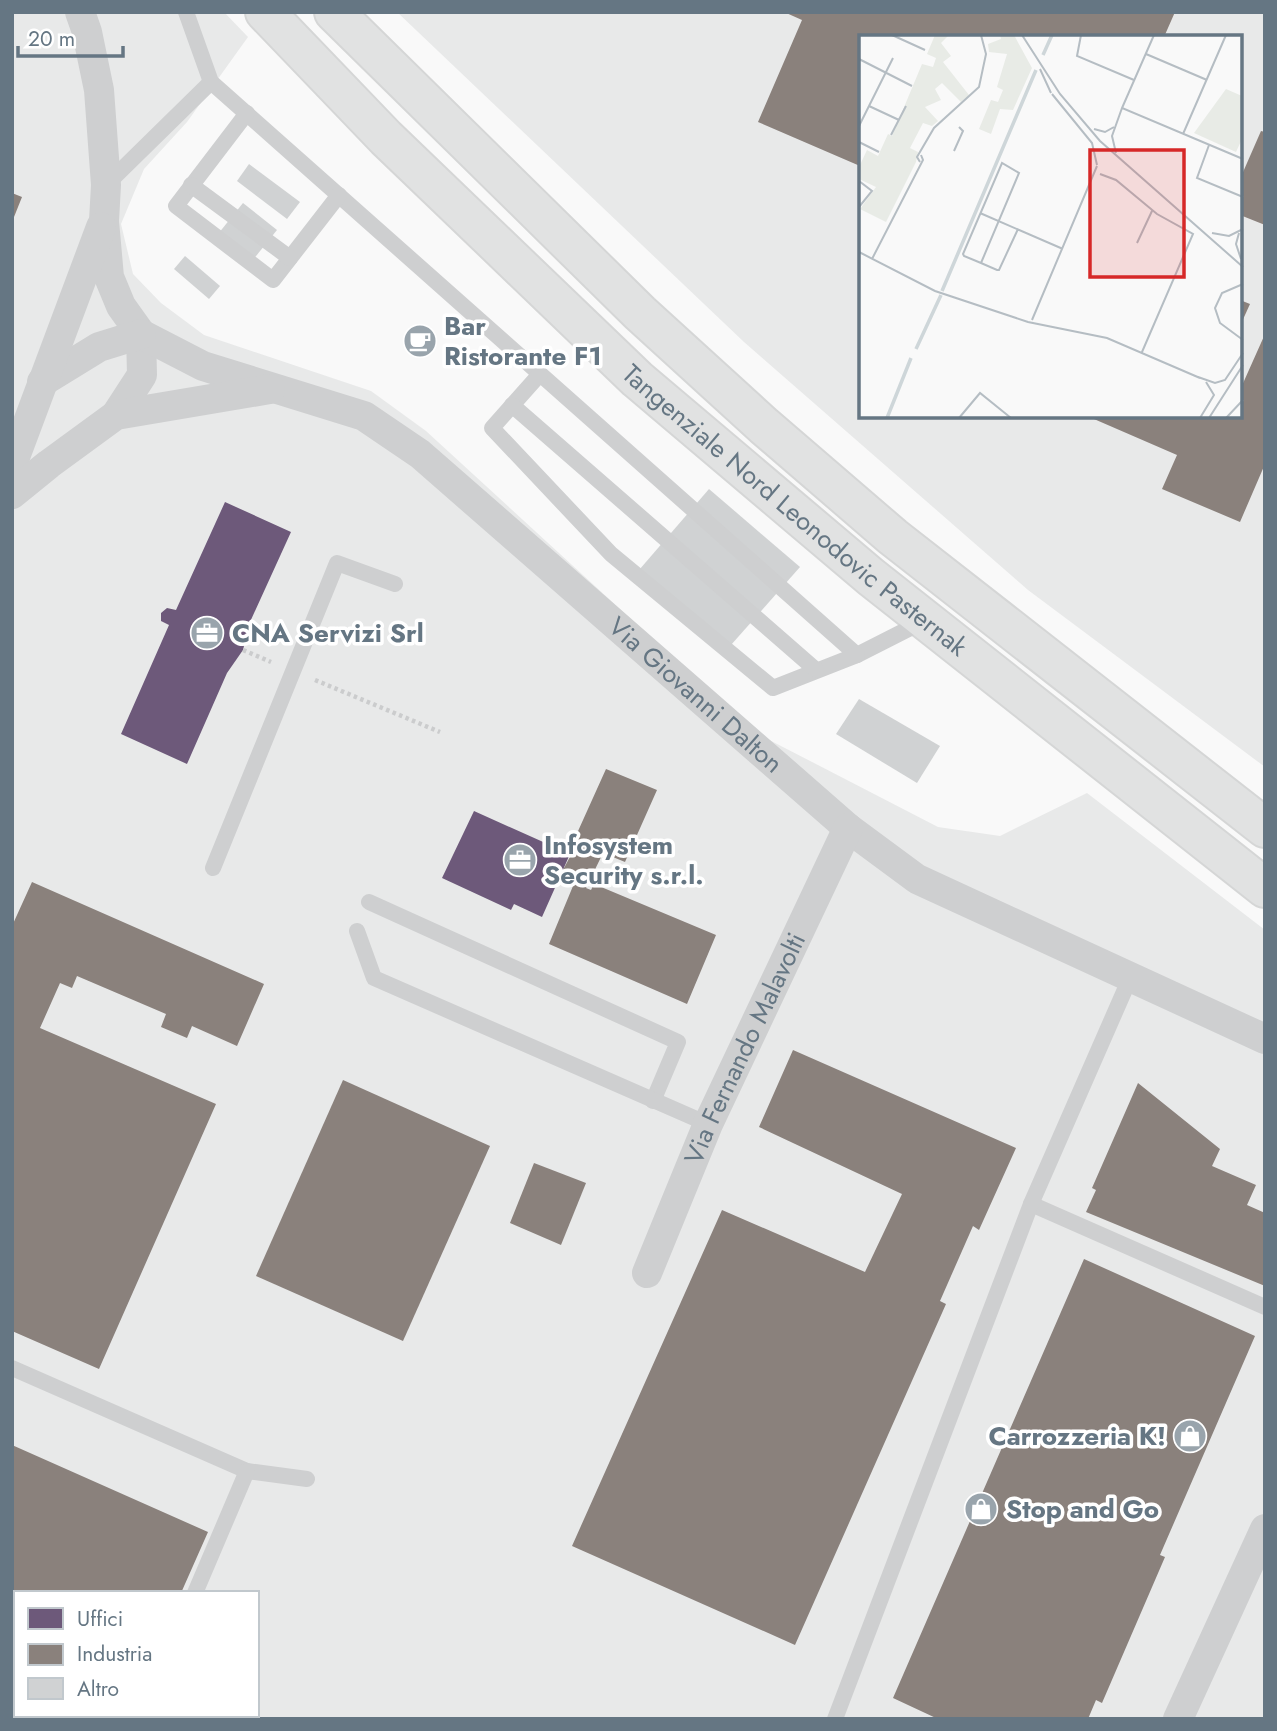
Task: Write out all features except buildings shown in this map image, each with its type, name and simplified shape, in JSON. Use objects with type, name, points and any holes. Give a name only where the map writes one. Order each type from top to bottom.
[{"type":"highway","name":"Tangenziale Nord Leonodovic Pasternak","points":[[265,12],[386,138],[637,379],[924,621],[1265,888]]},
{"type":"highway","name":"Tangenziale Nord Leonodovic Pasternak","points":[[334,12],[356,26],[640,313],[774,435],[892,537],[1265,828]]},
{"type":"street","points":[[12,494],[116,415],[142,375],[141,334],[121,306],[108,277],[104,221],[106,185],[99,90],[80,12]]},
{"type":"street","points":[[12,464],[104,221]]},
{"type":"street","points":[[42,382],[99,347],[141,334]]},
{"type":"street","name":"Via Giovanni Dalton","points":[[141,334],[203,366],[363,416],[420,454],[848,828],[917,879],[1265,1039]]},
{"type":"street","points":[[116,415],[275,388]]},
{"type":"street","name":"Via Fernando Malavolti","points":[[647,1273],[708,1124],[848,828]]},
{"type":"street","points":[[1178,1719],[1265,1529]]},
{"type":"lane","points":[[186,12],[211,82],[857,655]]},
{"type":"lane","points":[[106,185],[211,82]]},
{"type":"lane","points":[[247,113],[176,206],[273,280],[339,195]]},
{"type":"lane","points":[[191,185],[290,258]]},
{"type":"lane","points":[[540,374],[492,428],[611,554],[774,688],[857,655],[924,621]]},
{"type":"lane","points":[[512,405],[816,670]]},
{"type":"lane","points":[[213,868],[337,563],[395,584]]},
{"type":"lane","points":[[369,902],[678,1042],[653,1101]]},
{"type":"lane","points":[[357,931],[374,978],[708,1124]]},
{"type":"lane","points":[[835,1719],[1031,1204],[1130,978]]},
{"type":"lane","points":[[1031,1204],[1265,1307]]},
{"type":"lane","points":[[12,1368],[247,1471],[307,1479]]},
{"type":"lane","points":[[196,1591],[247,1471]]},
{"type":"path","points":[[243,650],[440,732]]},
{"type":"shaded area","points":[[12,12],[224,12],[248,37],[187,122],[144,169],[121,224],[133,274],[161,303],[204,335],[371,391],[426,431],[754,732],[938,827],[1000,836],[1087,793],[1265,930],[1265,1719],[12,1719]]},
{"type":"shaded area","points":[[397,12],[1265,12],[1265,767],[1028,590],[744,342]]},
{"type":"place","name":"Bar Ristorante F1","points":[[420,341]]},
{"type":"place","name":"CNA Servizi Srl","points":[[207,633]]},
{"type":"place","name":"Infosystem Security s.r.l.","points":[[520,860]]},
{"type":"place","name":"Carrozzeria K!","points":[[1190,1436]]},
{"type":"place","name":"Stop and Go","points":[[981,1509]]}]
